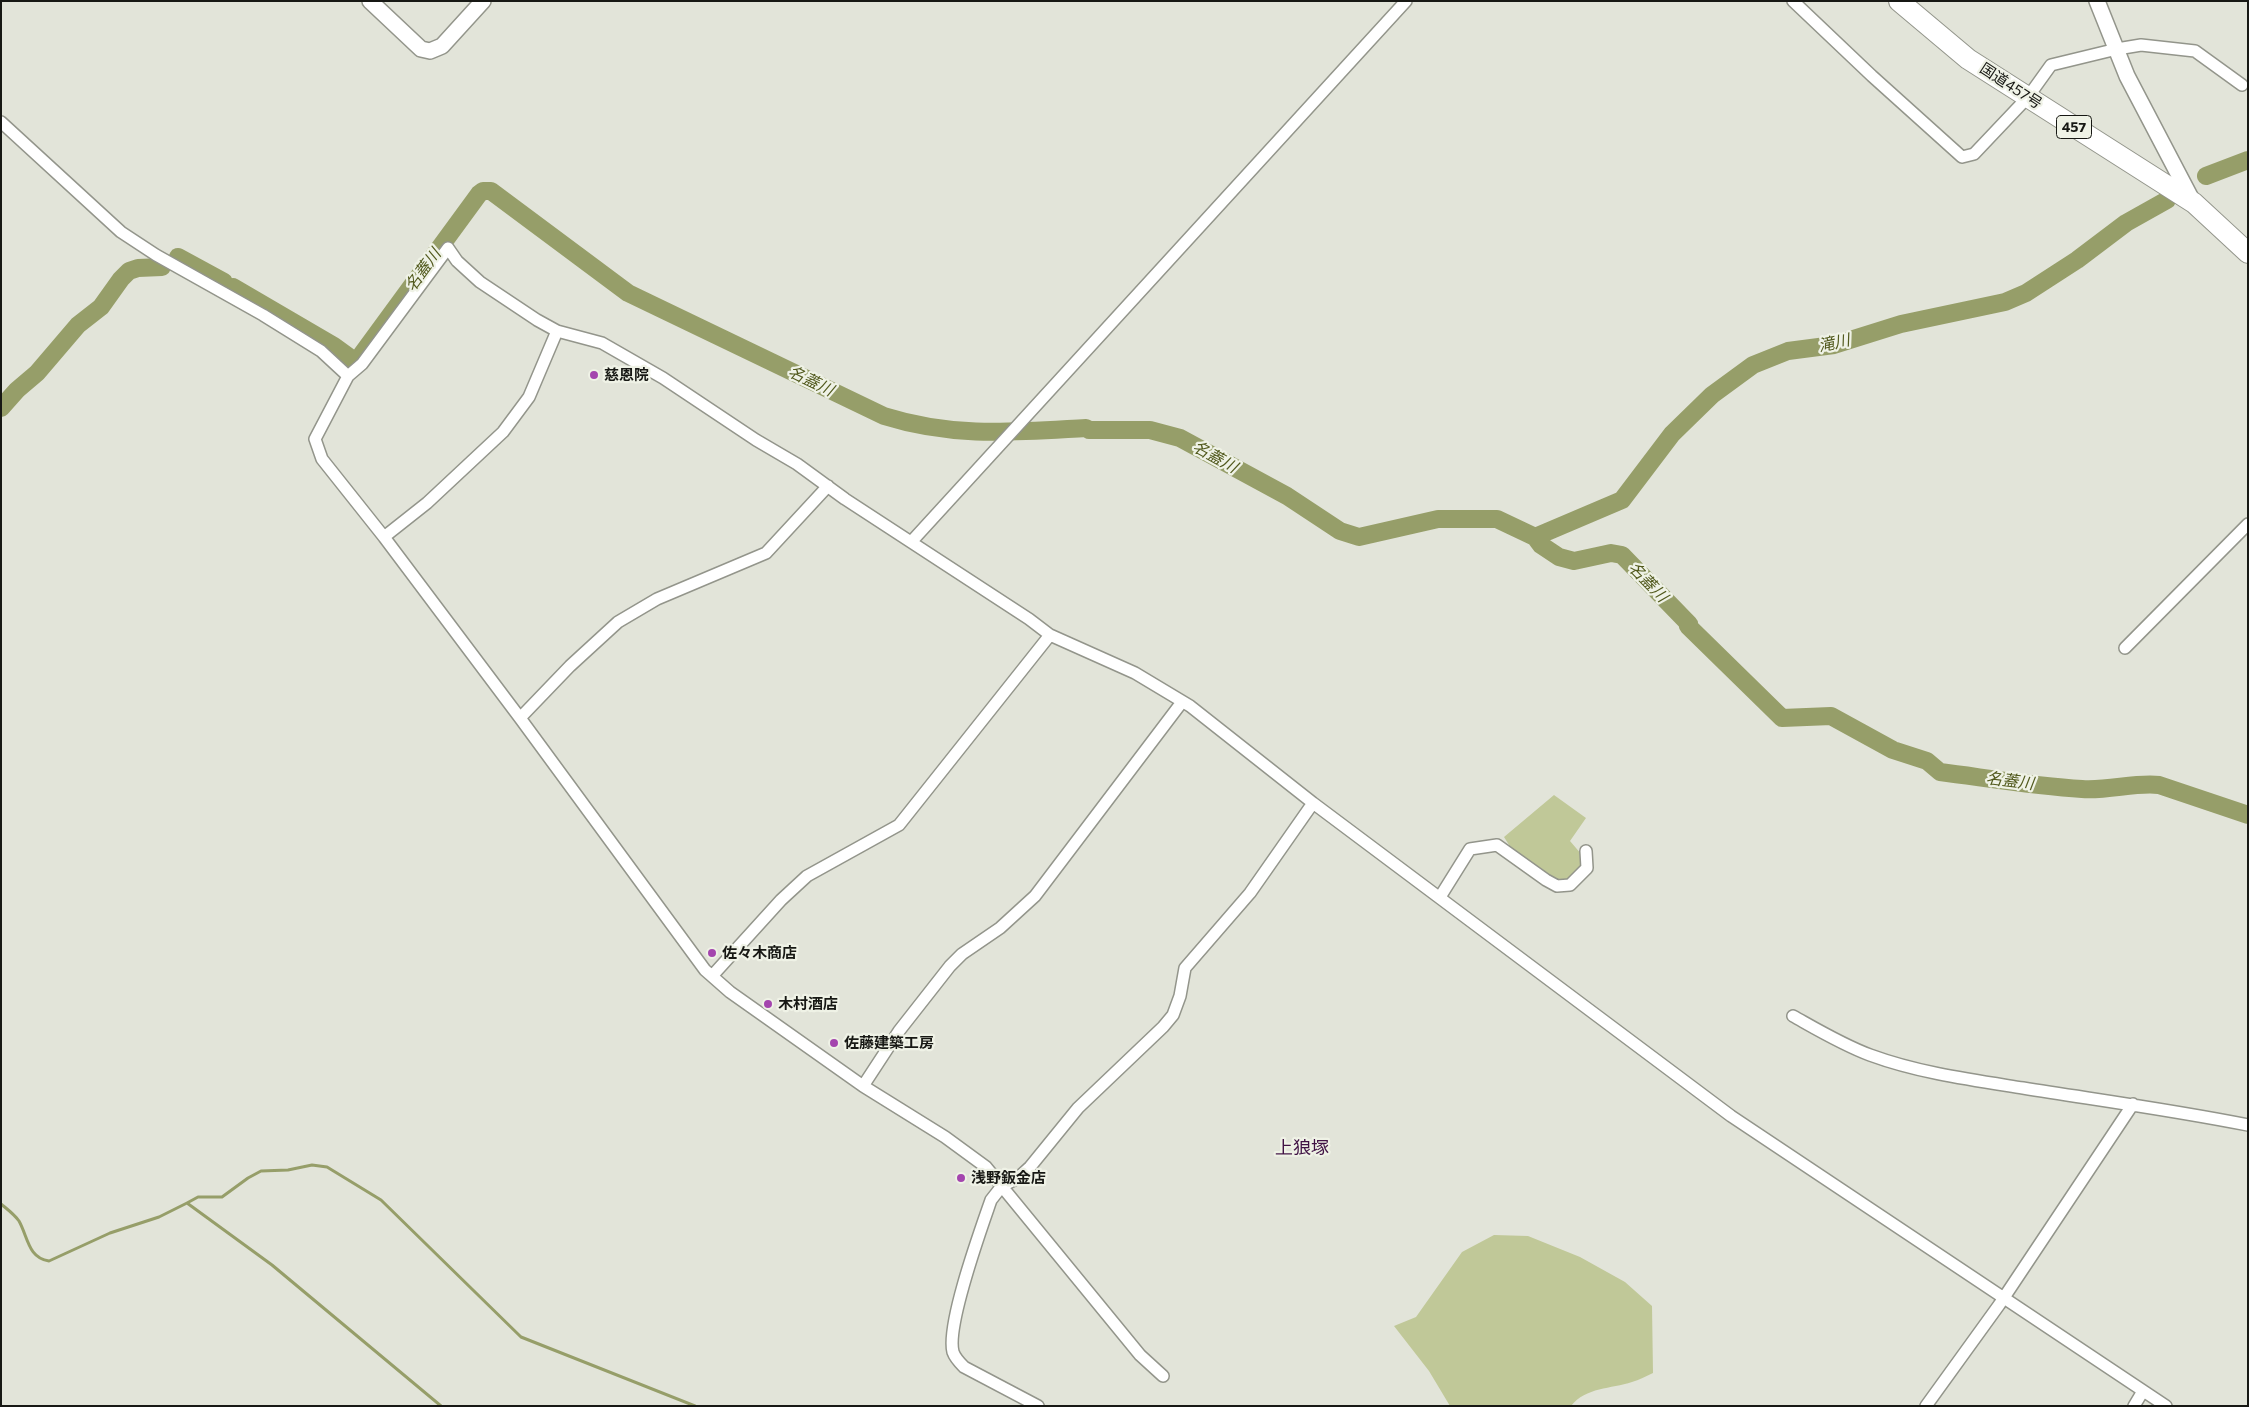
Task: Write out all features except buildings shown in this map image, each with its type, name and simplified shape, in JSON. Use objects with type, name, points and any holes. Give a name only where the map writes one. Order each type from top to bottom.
[{"type":"highway","name":"国道457号","points":[[1899,1],[1968,59],[2194,203],[2248,253]]},
{"type":"street","points":[[370,1],[421,49],[430,51],[442,46],[483,1]]},
{"type":"street","points":[[912,541],[1406,1]]},
{"type":"street","points":[[1793,1],[1872,76],[1962,157],[1974,154],[2028,97],[2051,65],[2140,45],[2195,51],[2242,85]]},
{"type":"street","points":[[2097,1],[2126,76],[2194,203]]},
{"type":"street","points":[[1,122],[121,232],[156,255],[263,315],[321,351],[348,376]]},
{"type":"street","points":[[1163,1376],[1134,1348],[986,1167],[962,1149],[863,1086],[730,992],[693,956],[520,718],[384,537],[322,460],[315,439],[348,376],[362,364],[448,248],[457,261],[480,282],[557,331],[602,343],[663,378],[828,486],[845,500],[912,541],[990,595],[1029,619],[1050,636],[1135,673],[1182,702],[1313,803],[1731,1116],[2004,1296],[2166,1406]]},
{"type":"street","points":[[384,537],[427,503],[503,432],[529,396],[557,331]]},
{"type":"street","points":[[520,718],[570,666],[618,622],[657,599],[766,553],[828,486]]},
{"type":"street","points":[[2125,648],[2248,524]]},
{"type":"street","points":[[712,976],[794,887],[820,868],[899,825],[1050,636]]},
{"type":"street","points":[[863,1086],[898,1031],[944,973],[962,954],[1000,928],[1035,896],[1182,702]]},
{"type":"street","points":[[1038,1406],[964,1367],[955,1358],[952,1350],[958,1307],[991,1200],[1002,1186],[1018,1178],[1030,1167],[1078,1108],[1163,1027],[1175,1009],[1185,968],[1250,893],[1313,803]]},
{"type":"street","points":[[1440,897],[1470,849],[1497,845],[1557,886],[1570,885],[1587,868],[1586,851]]},
{"type":"street","points":[[1792,1016],[1870,1056],[1923,1070],[1973,1081],[2133,1104],[2248,1125]]},
{"type":"street","points":[[1926,1406],[2004,1296],[2133,1104]]},
{"type":"street","points":[[2134,1406],[2143,1391]]},
{"type":"green space","points":[[1554,795],[1586,818],[1570,841],[1582,855],[1584,865],[1570,881],[1559,884],[1507,848],[1509,845],[1504,837]]},
{"type":"green space","points":[[1494,1235],[1528,1236],[1580,1257],[1625,1282],[1652,1306],[1653,1373],[1632,1382],[1591,1392],[1584,1395],[1571,1406],[1450,1406],[1429,1371],[1394,1326],[1416,1317],[1462,1252]]},
{"type":"waterway","name":"滝川","points":[[2206,176],[2248,160]]},
{"type":"waterway","name":"名蓋川","points":[[233,287],[334,346],[356,362],[479,194],[483,191],[491,191],[628,293],[884,416],[935,428],[960,431],[1009,432],[1086,428],[1089,430],[1150,430],[1180,438],[1287,496],[1340,531],[1359,537],[1438,519],[1497,519],[1535,537],[1541,545],[1559,557],[1574,561],[1611,553],[1622,555],[1689,624],[1688,626],[1782,718],[1831,716],[1893,750],[1927,761],[1940,772],[2082,789],[2159,785],[2248,815]]},
{"type":"waterway","name":"滝川","points":[[1535,537],[1622,500],[1672,434],[1712,395],[1753,365],[1788,351],[1834,345],[1901,324],[2005,302],[2026,293],[2077,260],[2126,223],[2167,200]]},
{"type":"waterway","name":"名蓋川","points":[[178,257],[224,282]]},
{"type":"waterway","name":"名蓋川","points":[[1,408],[17,390],[37,373],[78,325],[101,307],[129,271],[138,268],[162,267]]},
{"type":"waterway","points":[[187,1203],[198,1197],[222,1197],[261,1171],[288,1170],[312,1165],[327,1167],[381,1200],[521,1337],[695,1406]]},
{"type":"waterway","points":[[1,1204],[19,1221],[29,1246],[37,1256],[49,1261],[110,1233],[159,1217],[187,1203],[272,1265],[441,1406]]},
{"type":"place","name":"慈恩院","points":[[594,375]]},
{"type":"place","name":"佐々木商店","points":[[712,953]]},
{"type":"place","name":"木村酒店","points":[[768,1004]]},
{"type":"place","name":"佐藤建築工房","points":[[834,1043]]},
{"type":"place","name":"浅野鈑金店","points":[[961,1178]]},
{"type":"district","name":"上狼塚","points":[[1302,1148]]}]
